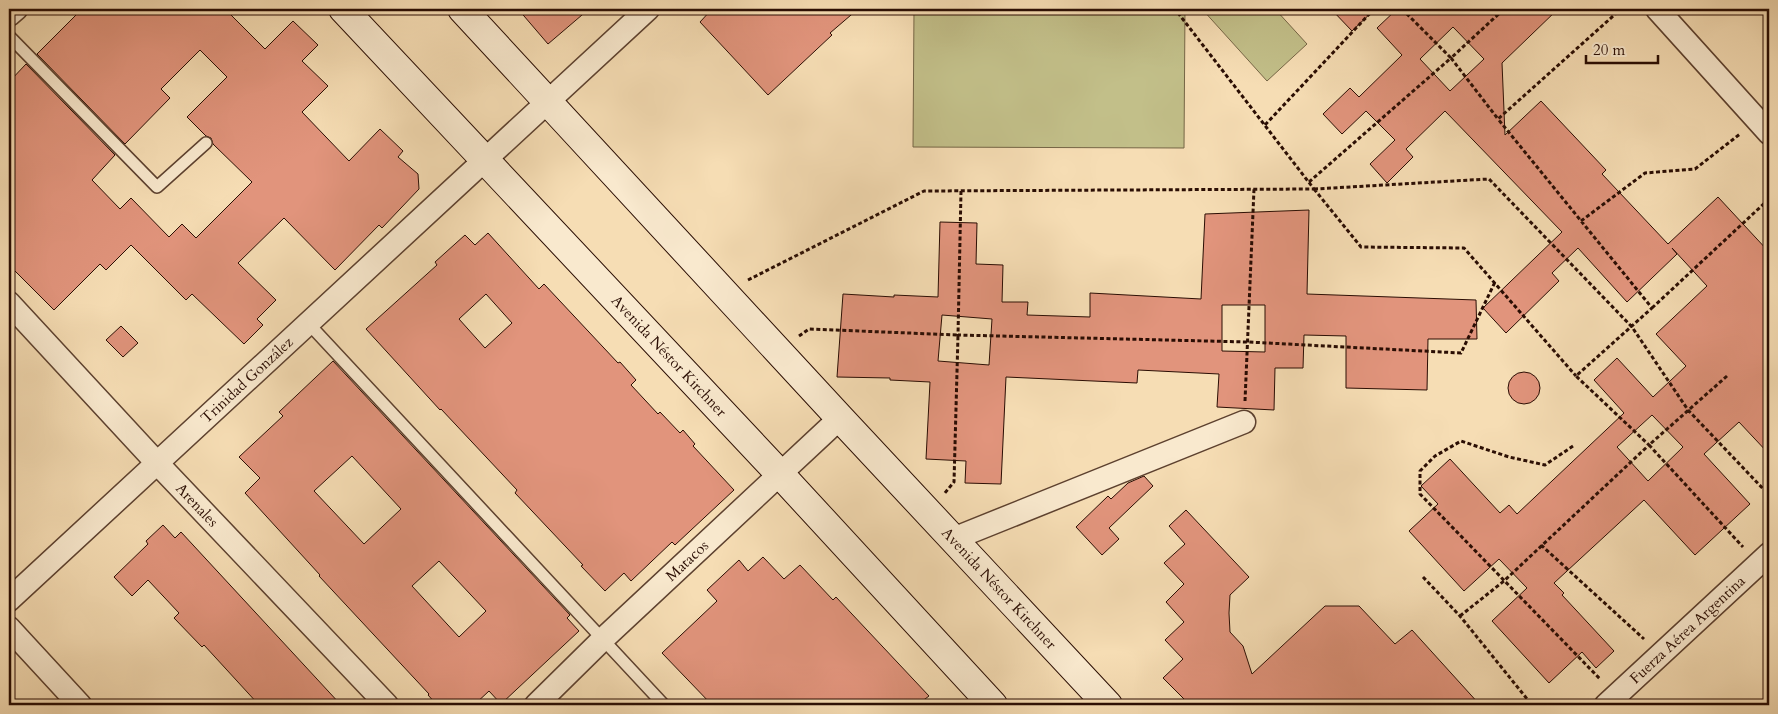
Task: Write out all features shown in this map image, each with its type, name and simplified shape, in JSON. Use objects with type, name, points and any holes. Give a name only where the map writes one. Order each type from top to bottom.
[{"type":"main road","name":"Avenida Néstor Kirchner","points":[[343,9],[780,474],[993,705]]},
{"type":"main road","name":"Avenida Néstor Kirchner","points":[[462,9],[1108,705]]},
{"type":"street","points":[[9,15],[16,9]]},
{"type":"street","name":"Trinidad González","points":[[9,600],[648,9]]},
{"type":"street","points":[[1657,9],[1763,127]]},
{"type":"street","name":"Arenales","points":[[9,303],[157,463],[387,705]]},
{"type":"street","name":"Matacos","points":[[536,705],[602,640],[840,418]]},
{"type":"street","points":[[953,539],[1244,422]]},
{"type":"street","name":"Fuerza Aérea Argentina","points":[[1611,701],[1764,559]]},
{"type":"street","points":[[9,628],[80,705]]},
{"type":"lane","points":[[9,36],[157,187],[206,143]]},
{"type":"lane","points":[[308,323],[664,705]]},
{"type":"path","points":[[1175,9],[1361,247],[1464,248],[1576,376],[1649,444],[1764,559]]},
{"type":"path","points":[[1265,125],[1374,9]]},
{"type":"path","points":[[1402,9],[1451,58],[1652,308]]},
{"type":"path","points":[[1309,182],[1504,9]]},
{"type":"path","points":[[1498,118],[1621,9]]},
{"type":"path","points":[[1581,221],[1645,173],[1695,169],[1763,127]]},
{"type":"path","points":[[723,292],[924,191],[1314,189],[1490,179],[1632,327],[1688,410],[1769,495]]},
{"type":"path","points":[[1244,422],[1254,189]]},
{"type":"path","points":[[928,512],[954,482],[961,191]]},
{"type":"path","points":[[1576,376],[1632,327],[1769,199]]},
{"type":"path","points":[[777,350],[809,329],[958,336],[1248,342],[1460,353],[1495,282]]},
{"type":"path","points":[[1460,616],[1504,581],[1649,444],[1727,376]]},
{"type":"path","points":[[1573,446],[1545,465],[1461,441],[1435,456],[1420,471],[1420,494],[1504,581],[1611,701]]},
{"type":"path","points":[[1541,545],[1661,654]]},
{"type":"path","points":[[1423,577],[1460,616],[1532,705]]},
{"type":"shaded area","points":[[914,9],[1185,9],[1184,148],[913,147]]},
{"type":"shaded area","points":[[1202,9],[1275,9],[1307,44],[1267,81]]},
{"type":"building","points":[[82,9],[225,9],[265,49],[293,21],[318,45],[302,61],[328,86],[302,112],[349,161],[380,129],[403,151],[398,157],[418,174],[419,189],[382,228],[379,225],[335,270],[284,218],[238,263],[276,300],[257,319],[263,325],[244,344],[192,294],[186,300],[131,245],[106,270],[100,264],[54,310],[9,265],[9,82],[26,64],[115,155],[92,180],[120,209],[131,198],[169,237],[182,224],[196,238],[252,182],[213,144],[211,138],[206,136],[187,117],[227,77],[200,50],[161,89],[170,98],[125,144],[37,54]]},
{"type":"building","points":[[518,9],[589,9],[548,44]]},
{"type":"building","points":[[712,9],[858,9],[830,33],[832,35],[768,95],[700,22]]},
{"type":"building","points":[[1331,9],[1375,9],[1352,31]]},
{"type":"building","points":[[1397,9],[1558,9],[1502,63],[1505,135],[1541,101],[1606,170],[1602,174],[1668,244],[1718,197],[1769,252],[1769,454],[1739,422],[1704,454],[1750,504],[1695,555],[1644,500],[1554,583],[1564,593],[1562,595],[1614,651],[1596,668],[1582,652],[1549,683],[1492,621],[1527,588],[1499,559],[1464,591],[1409,531],[1438,504],[1421,486],[1450,459],[1500,513],[1509,505],[1517,514],[1624,413],[1594,380],[1617,358],[1653,397],[1686,366],[1656,334],[1707,286],[1672,248],[1677,254],[1627,302],[1578,248],[1552,273],[1559,281],[1506,333],[1483,308],[1562,232],[1445,111],[1406,149],[1413,157],[1387,183],[1370,164],[1395,140],[1366,111],[1342,134],[1323,114],[1350,88],[1359,97],[1402,55],[1377,28]],"holes":[[[1453,27],[1484,59],[1450,91],[1420,59]],[[1652,415],[1683,447],[1648,481],[1617,447]]]},
{"type":"building","points":[[1309,210],[1307,294],[1476,300],[1477,339],[1428,339],[1427,390],[1346,388],[1346,336],[1304,335],[1303,368],[1275,368],[1274,410],[1217,407],[1219,374],[1138,370],[1137,383],[1006,377],[1001,484],[965,483],[966,461],[926,459],[930,382],[890,380],[890,378],[837,377],[843,294],[938,297],[940,222],[977,223],[976,264],[1003,265],[1002,302],[1028,302],[1027,315],[1090,317],[1090,293],[1201,299],[1205,214]],"holes":[[[1222,305],[1265,305],[1265,352],[1222,351]],[[942,315],[992,319],[989,365],[938,361]]]},
{"type":"building","points":[[488,233],[539,289],[544,284],[636,380],[631,385],[658,414],[660,412],[680,433],[683,430],[695,444],[693,446],[734,490],[675,545],[672,542],[631,581],[624,573],[605,591],[515,493],[517,490],[366,329],[437,265],[435,262],[465,235],[475,245]],"holes":[[[486,294],[512,323],[485,348],[459,319]]]},
{"type":"building","points":[[121,326],[138,343],[123,357],[106,340]]},
{"type":"building","points":[[333,361],[570,615],[567,618],[579,631],[501,704],[489,691],[474,705],[437,705],[245,493],[260,478],[239,457],[283,416],[279,412]],"holes":[[[352,456],[401,509],[364,544],[314,491]],[[439,561],[486,611],[459,637],[412,586]]]},
{"type":"building","points":[[1524,372],[1530,373],[1535,377],[1539,382],[1539,394],[1535,399],[1530,403],[1524,404],[1518,403],[1513,399],[1509,394],[1508,388],[1509,382],[1513,377],[1518,373]]},
{"type":"building","points":[[1144,476],[1153,486],[1109,528],[1119,539],[1102,555],[1076,527],[1108,496],[1111,499],[1128,483]]},
{"type":"building","points":[[1186,510],[1249,577],[1230,595],[1229,613],[1230,632],[1243,646],[1252,674],[1325,606],[1359,606],[1395,644],[1412,630],[1480,705],[1190,705],[1163,678],[1183,659],[1165,640],[1184,622],[1166,602],[1184,584],[1164,563],[1185,544],[1169,526]]},
{"type":"building","points":[[163,525],[175,538],[181,532],[341,705],[259,705],[204,645],[202,647],[174,618],[179,613],[148,580],[132,596],[114,577],[148,544],[146,541]]},
{"type":"building","points":[[763,557],[784,579],[800,565],[833,600],[836,597],[929,696],[917,705],[712,705],[662,653],[717,601],[707,590],[739,560],[748,571]]}]
